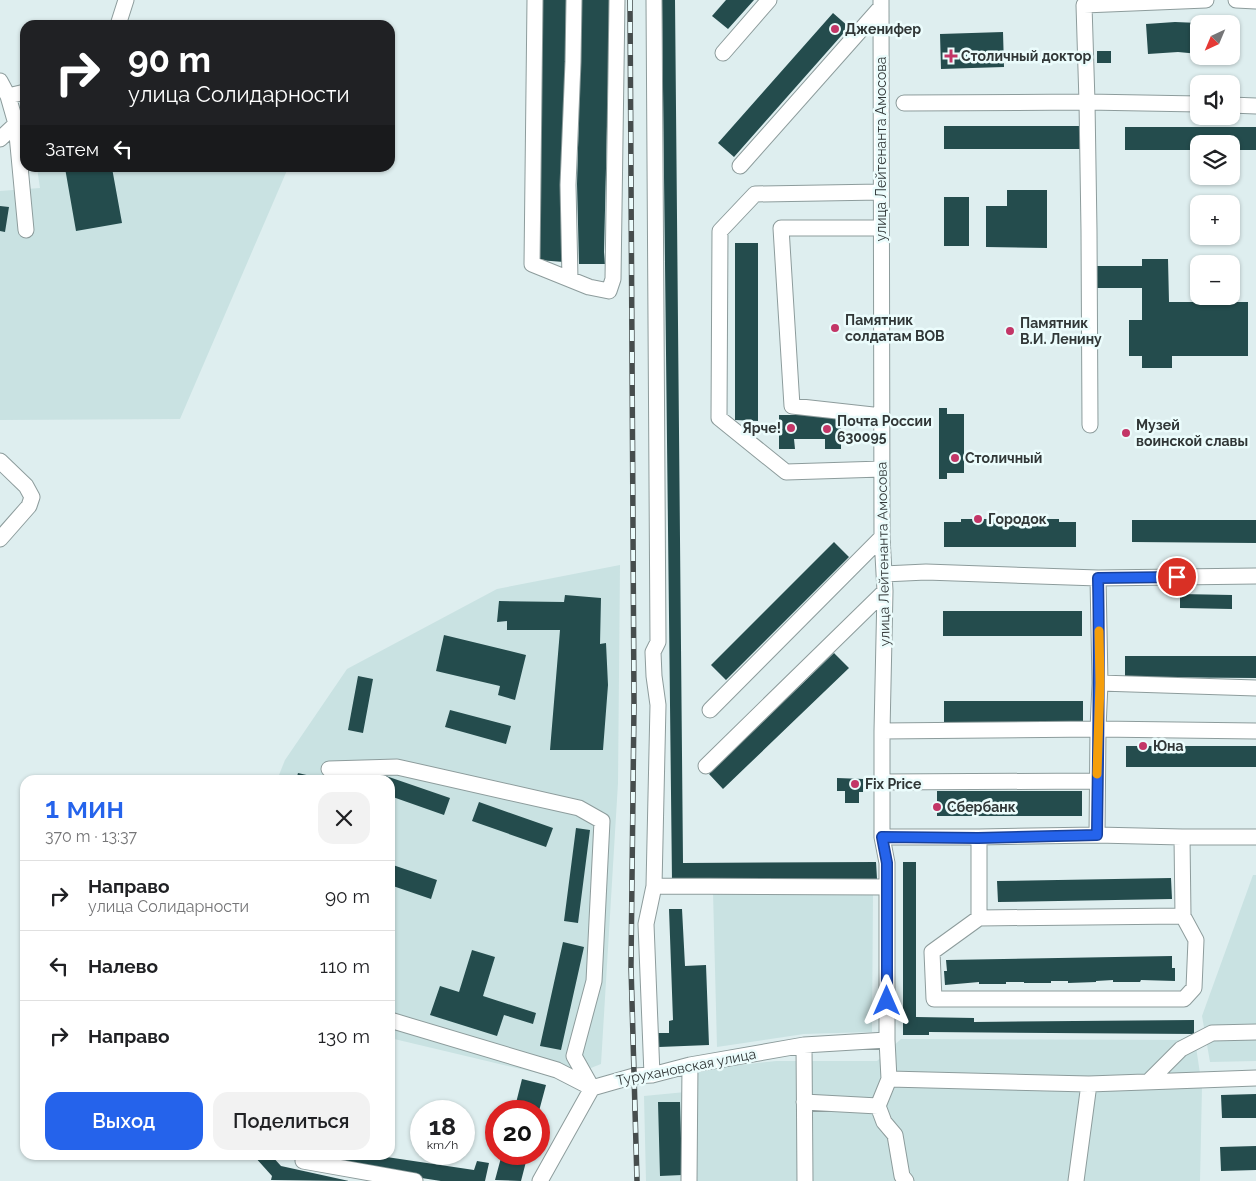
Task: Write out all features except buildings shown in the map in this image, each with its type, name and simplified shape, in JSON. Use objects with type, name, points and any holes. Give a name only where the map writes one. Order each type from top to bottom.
[{"type":"street","points":[[120,20],[126,0]]},
{"type":"street","points":[[534,0],[532,264],[588,287],[608,290],[612,279],[617,0]]},
{"type":"street","points":[[570,279],[568,185],[574,0]]},
{"type":"street","points":[[652,1074],[646,924],[654,886],[658,705],[653,652],[658,642],[654,0]]},
{"type":"street","points":[[723,53],[768,0]]},
{"type":"street","points":[[1090,425],[1087,2],[1206,0]]},
{"type":"street","points":[[1236,0],[1256,1]]},
{"type":"street","points":[[740,166],[881,4]]},
{"type":"street","name":"улица Лейтенанта Амосова","points":[[881,4],[882,536],[885,591],[882,837],[887,863],[887,1040],[889,1079]]},
{"type":"street","points":[[0,81],[8,96],[16,124],[20,166]]},
{"type":"street","points":[[8,96],[20,93]]},
{"type":"street","points":[[904,103],[1087,102],[1190,104]]},
{"type":"street","points":[[1240,105],[1256,106]]},
{"type":"street","points":[[0,140],[16,124]]},
{"type":"street","points":[[21,172],[26,230]]},
{"type":"street","points":[[881,192],[755,194],[720,231],[718,418],[786,472],[882,469]]},
{"type":"street","points":[[881,228],[781,228],[792,406],[882,416]]},
{"type":"street","points":[[0,461],[26,486],[32,497],[29,506],[0,539]]},
{"type":"street","points":[[710,710],[882,536]]},
{"type":"street","points":[[884,574],[926,572],[1098,578],[1256,576]]},
{"type":"street","points":[[1097,835],[1100,683],[1098,578]]},
{"type":"street","points":[[706,766],[885,591]]},
{"type":"street","points":[[1100,683],[1256,688]]},
{"type":"street","points":[[882,731],[1098,728],[1256,730]]},
{"type":"street","points":[[329,768],[397,767],[579,808],[602,821],[594,981],[574,1056],[592,1088]]},
{"type":"street","points":[[882,782],[1097,781]]},
{"type":"street","points":[[882,837],[978,838],[1097,835],[1256,837]]},
{"type":"street","points":[[1182,837],[1183,916],[1196,940],[1194,988],[1184,999],[934,999],[932,952],[979,918],[1183,916]]},
{"type":"street","points":[[978,838],[979,918]]},
{"type":"street","points":[[654,886],[887,887]]},
{"type":"street","points":[[395,1021],[557,1070],[592,1088]]},
{"type":"street","points":[[1148,1082],[1181,1049],[1212,1033],[1256,1032]]},
{"type":"street","name":"Турухановская улица","points":[[592,1088],[634,1076],[804,1045],[887,1040]]},
{"type":"street","points":[[804,1045],[805,1181]]},
{"type":"street","points":[[689,1181],[690,1065]]},
{"type":"street","points":[[906,1181],[902,1176],[896,1135],[884,1122],[878,1106],[889,1079],[1089,1084],[1256,1078]]},
{"type":"street","points":[[1076,1181],[1089,1084]]},
{"type":"street","points":[[540,1181],[592,1088]]},
{"type":"street","points":[[804,1102],[878,1106]]},
{"type":"street","points":[[303,1161],[415,1181]]},
{"type":"shaded area","points":[[38,172],[286,172],[180,419],[0,420],[0,191],[40,188]]},
{"type":"shaded area","points":[[620,565],[618,783],[601,1064],[563,1079],[395,1039],[395,775],[279,775],[285,760],[347,669],[497,589]]},
{"type":"shaded area","points":[[1253,875],[1256,875],[1256,1061],[1210,1062],[1202,1016]]},
{"type":"shaded area","points":[[713,892],[873,893],[872,1032],[804,1034],[717,1047]]},
{"type":"shaded area","points":[[901,1039],[1195,1040],[1202,1087],[1200,1181],[646,1181],[644,1096],[696,1091],[695,1070],[776,1061],[877,1061]]},
{"type":"railway","points":[[630,0],[634,705],[631,966],[637,1181]]},
{"type":"slow traffic","points":[[1097,774],[1100,683],[1099,631]]},
{"type":"place","name":"Дженифер","points":[[835,29]]},
{"type":"place","name":"Столичный доктор","points":[[951,56]]},
{"type":"place","name":"Памятник солдатам ВОВ","points":[[835,328]]},
{"type":"place","name":"Памятник В.И. Ленину","points":[[1010,331]]},
{"type":"place","name":"Ярче!","points":[[791,428]]},
{"type":"place","name":"Почта России 630095","points":[[827,429]]},
{"type":"place","name":"Музей воинской славы","points":[[1126,433]]},
{"type":"place","name":"Столичный","points":[[955,458]]},
{"type":"place","name":"Городок","points":[[978,519]]},
{"type":"place","name":"Юна","points":[[1143,746]]},
{"type":"place","name":"Fix Price","points":[[855,784]]},
{"type":"place","name":"Сбербанк","points":[[937,807]]},
{"type":"route","points":[[887,1001],[887,863],[882,837],[978,838],[1097,835],[1100,683],[1098,578],[1177,577]]}]
